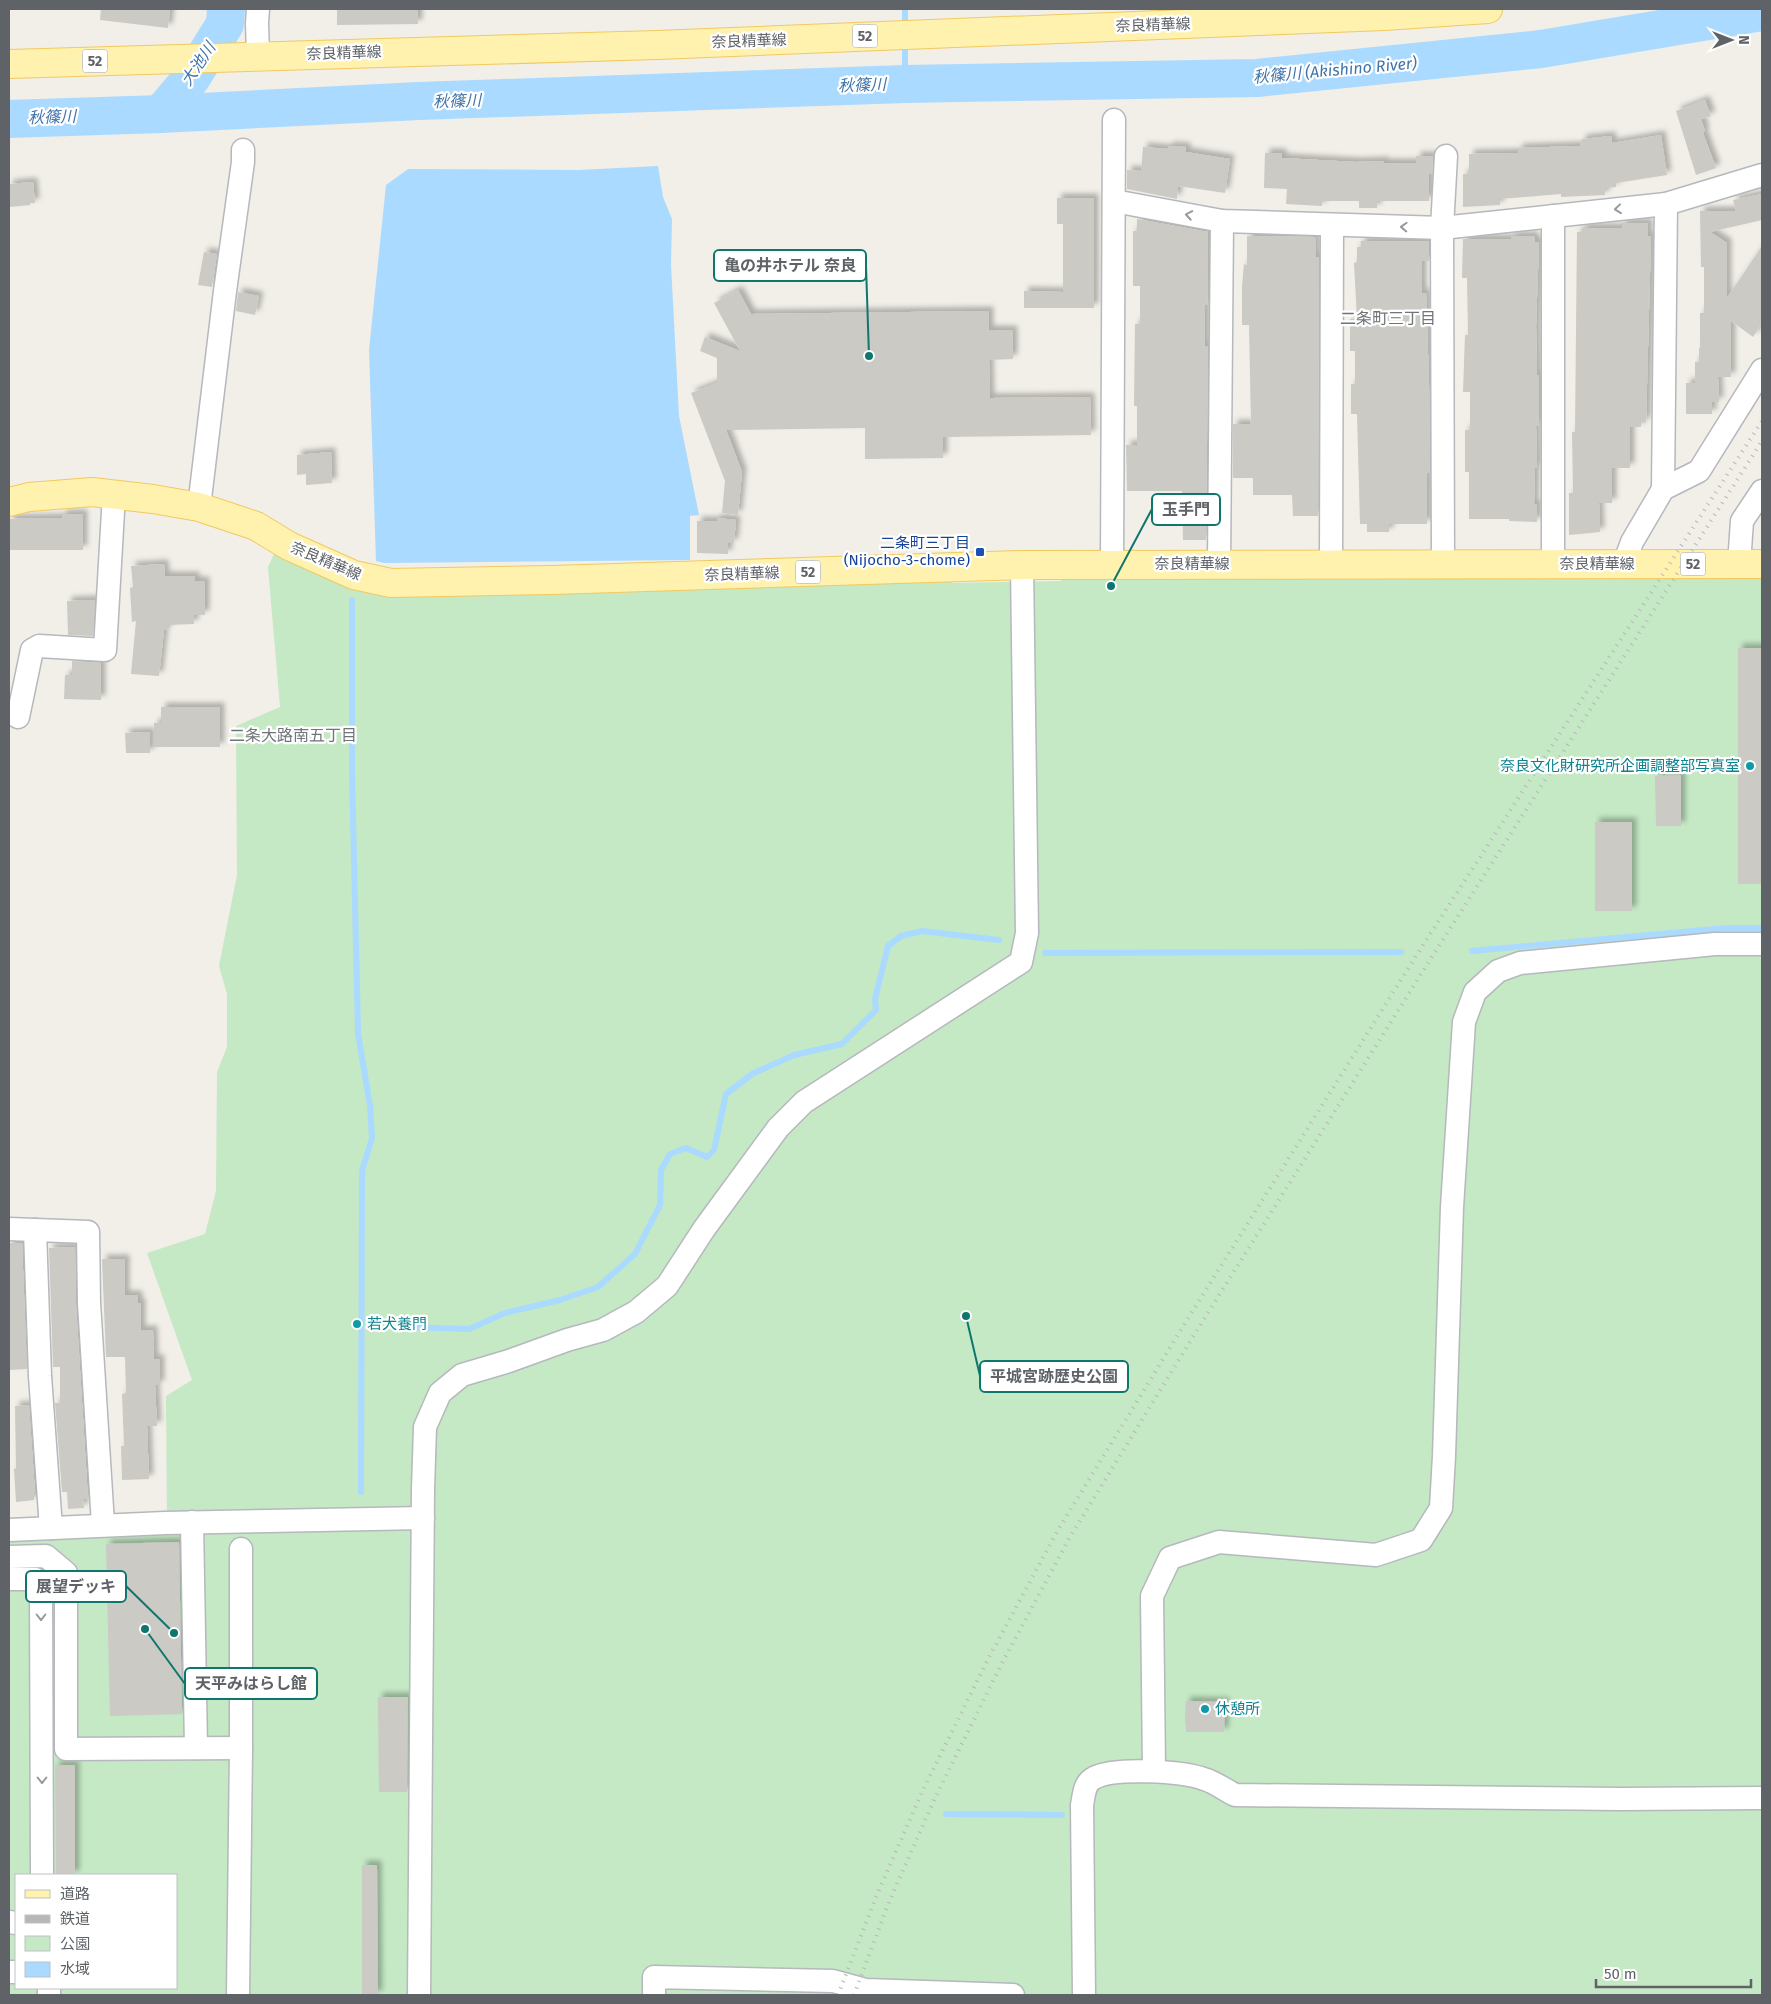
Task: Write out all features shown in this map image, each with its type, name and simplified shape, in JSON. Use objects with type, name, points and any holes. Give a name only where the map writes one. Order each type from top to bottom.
[{"type":"main road","name":"奈良精華線","points":[[9,64],[657,45],[1364,17],[1488,9]]},
{"type":"main road","name":"奈良精華線","points":[[9,502],[92,492],[154,498],[199,507],[256,526],[290,546],[354,575],[391,583],[562,580],[1022,565],[1331,563],[1751,564]]},
{"type":"street","points":[[250,56],[257,24],[258,9]]},
{"type":"street","points":[[1112,564],[1114,120]]},
{"type":"street","points":[[199,507],[225,291],[243,162],[242,150]]},
{"type":"street","points":[[1443,564],[1442,228],[1446,156]]},
{"type":"street","points":[[1114,201],[1222,221],[1442,228],[1666,204],[1762,175]]},
{"type":"street","points":[[1624,564],[1632,542],[1663,489],[1666,204]]},
{"type":"street","points":[[1553,216],[1553,564]]},
{"type":"street","points":[[1219,564],[1222,221]]},
{"type":"street","points":[[1331,563],[1332,225]]},
{"type":"street","points":[[1663,489],[1698,471],[1762,370]]},
{"type":"street","points":[[1751,564],[1742,521],[1762,491]]},
{"type":"street","points":[[18,717],[32,650],[39,646],[105,650],[114,494]]},
{"type":"street","points":[[419,1995],[425,1427],[440,1393],[462,1375],[603,1330],[636,1312],[668,1286],[704,1229],[778,1128],[804,1102],[1021,962],[1028,933],[1022,565]]},
{"type":"street","points":[[1154,1770],[1152,1596],[1170,1558],[1219,1542],[1376,1555],[1421,1540],[1441,1508],[1452,1207],[1464,1022],[1475,992],[1498,971],[1520,963],[1715,944],[1762,944]]},
{"type":"street","points":[[9,1229],[88,1232],[94,1402],[103,1524]]},
{"type":"street","points":[[35,1230],[40,1376],[51,1528]]},
{"type":"street","points":[[9,1530],[103,1524],[423,1518]]},
{"type":"street","points":[[192,1522],[196,1748]]},
{"type":"street","points":[[238,1995],[241,1549]]},
{"type":"street","points":[[9,1557],[46,1556],[66,1573],[66,1749],[241,1748]]},
{"type":"street","points":[[9,1579],[35,1579],[41,1590],[42,1874]]},
{"type":"street","points":[[1084,1995],[1082,1805],[1084,1788],[1093,1778],[1110,1774],[1154,1770],[1204,1779],[1235,1795],[1622,1799],[1762,1798]]},
{"type":"street","points":[[654,1995],[654,1977],[833,1981],[866,1990],[1014,1995]]},
{"type":"green space","points":[[275,552],[365,585],[951,577],[952,583],[1061,581],[1062,574],[1762,574],[1762,1995],[9,1995],[9,1534],[167,1531],[166,1396],[192,1380],[147,1253],[205,1234],[216,1191],[217,1072],[227,1047],[227,994],[219,966],[237,875],[236,726],[280,707],[268,567]]},
{"type":"water","points":[[658,166],[663,197],[672,219],[671,265],[679,416],[699,515],[690,516],[690,560],[384,563],[376,561],[369,350],[386,185],[408,169],[578,170]]},
{"type":"building","points":[[101,9],[170,9],[168,28],[100,20]]},
{"type":"building","points":[[337,9],[418,9],[418,24],[337,25]]},
{"type":"building","points":[[1705,100],[1711,116],[1701,119],[1705,131],[1703,133],[1716,168],[1696,175],[1676,111]]},
{"type":"building","points":[[1661,135],[1667,175],[1616,183],[1616,187],[1605,188],[1605,195],[1561,197],[1561,194],[1500,199],[1500,205],[1463,207],[1463,174],[1469,174],[1469,154],[1518,153],[1518,148],[1580,146],[1582,139],[1611,136],[1612,143]]},
{"type":"building","points":[[1169,146],[1186,147],[1186,152],[1230,159],[1225,193],[1178,186],[1177,199],[1127,189],[1127,170],[1141,171],[1143,147],[1168,149]]},
{"type":"building","points":[[1265,153],[1282,153],[1282,158],[1356,162],[1384,161],[1384,163],[1416,163],[1416,156],[1433,156],[1432,174],[1429,174],[1429,201],[1377,201],[1377,208],[1359,208],[1359,201],[1326,201],[1322,202],[1322,206],[1286,204],[1287,189],[1264,188]]},
{"type":"building","points":[[33,182],[35,203],[9,207],[9,184]]},
{"type":"building","points":[[1762,194],[1762,220],[1710,232],[1727,243],[1727,298],[1762,246],[1762,323],[1753,337],[1731,321],[1731,377],[1718,377],[1719,402],[1712,402],[1712,414],[1686,414],[1686,383],[1695,383],[1695,362],[1699,362],[1700,348],[1700,313],[1704,313],[1704,267],[1701,267],[1700,211],[1736,211],[1733,200]]},
{"type":"building","points":[[1057,198],[1094,198],[1094,308],[1024,308],[1024,291],[1063,292],[1063,224],[1057,224]]},
{"type":"building","points":[[1137,219],[1208,232],[1208,283],[1207,305],[1205,305],[1205,346],[1208,346],[1206,540],[1183,540],[1182,491],[1127,491],[1126,445],[1137,445],[1137,406],[1134,406],[1135,324],[1140,324],[1140,286],[1133,286],[1133,231],[1137,231]]},
{"type":"building","points":[[1622,223],[1648,223],[1648,236],[1651,237],[1646,422],[1641,422],[1641,427],[1630,427],[1630,468],[1612,468],[1612,503],[1599,503],[1600,532],[1569,535],[1569,493],[1573,493],[1572,432],[1575,432],[1577,232],[1582,232],[1582,228],[1622,228]]},
{"type":"building","points":[[1247,236],[1315,237],[1316,257],[1319,257],[1318,516],[1293,516],[1292,495],[1253,495],[1253,478],[1233,478],[1233,424],[1251,424],[1249,325],[1242,325],[1242,286],[1244,264],[1247,265]]},
{"type":"building","points":[[1511,236],[1534,236],[1535,242],[1539,242],[1536,326],[1537,375],[1539,375],[1539,426],[1536,426],[1537,468],[1535,468],[1534,504],[1537,504],[1537,522],[1509,521],[1509,519],[1469,519],[1469,472],[1465,472],[1465,430],[1470,430],[1470,392],[1463,392],[1465,335],[1468,335],[1467,278],[1462,278],[1463,239],[1511,239]]},
{"type":"building","points":[[1361,241],[1429,241],[1429,261],[1422,261],[1422,293],[1426,293],[1429,384],[1430,473],[1427,473],[1427,524],[1389,524],[1389,532],[1367,532],[1367,524],[1360,524],[1357,414],[1351,414],[1351,384],[1355,384],[1355,351],[1350,351],[1350,319],[1357,319],[1354,263],[1357,262],[1357,247],[1361,247]]},
{"type":"building","points":[[204,252],[217,254],[212,287],[198,285]]},
{"type":"building","points":[[738,290],[751,314],[989,311],[989,330],[1013,330],[1013,359],[989,360],[990,398],[1090,397],[1091,435],[943,437],[943,458],[865,459],[865,428],[726,430],[742,472],[738,515],[722,513],[725,481],[691,393],[717,383],[717,358],[700,351],[705,337],[740,351],[714,303]]},
{"type":"building","points":[[238,292],[259,296],[255,315],[236,311]]},
{"type":"building","points":[[331,452],[332,483],[306,485],[306,474],[297,475],[297,455]]},
{"type":"building","points":[[62,514],[83,514],[83,550],[9,550],[9,519],[62,518]]},
{"type":"building","points":[[717,518],[736,520],[734,543],[728,543],[728,554],[697,553],[697,521],[717,521]]},
{"type":"building","points":[[164,564],[165,576],[195,576],[195,581],[205,581],[205,615],[194,615],[194,624],[168,625],[168,629],[164,630],[159,676],[131,674],[136,621],[132,622],[130,588],[133,587],[131,566]]},
{"type":"building","points":[[95,600],[93,636],[68,635],[67,601]]},
{"type":"building","name":"奈良文化財研究所企画調整部写真室","points":[[1738,648],[1762,648],[1762,884],[1738,884]]},
{"type":"building","points":[[72,661],[101,663],[101,700],[64,699],[65,675],[72,675]]},
{"type":"building","points":[[161,707],[220,707],[220,747],[154,747],[154,723],[161,723]]},
{"type":"building","points":[[150,732],[150,753],[126,753],[125,733]]},
{"type":"building","points":[[1681,775],[1681,826],[1656,826],[1655,776]]},
{"type":"building","points":[[1595,822],[1632,822],[1632,911],[1595,911]]},
{"type":"building","points":[[9,1243],[22,1243],[27,1369],[9,1370]]},
{"type":"building","points":[[75,1247],[76,1304],[88,1499],[83,1499],[84,1508],[68,1509],[67,1492],[62,1492],[55,1403],[60,1403],[60,1367],[53,1367],[49,1248]]},
{"type":"building","points":[[102,1259],[125,1259],[125,1295],[138,1295],[138,1303],[141,1303],[141,1330],[153,1330],[154,1359],[160,1359],[160,1385],[155,1385],[157,1426],[147,1426],[149,1479],[122,1480],[121,1446],[124,1446],[122,1394],[126,1393],[125,1357],[106,1357]]},
{"type":"building","points":[[29,1405],[35,1493],[34,1500],[16,1502],[14,1469],[16,1468],[15,1406]]},
{"type":"building","points":[[179,1542],[182,1714],[110,1716],[106,1544]]},
{"type":"building","points":[[378,1697],[408,1697],[407,1792],[379,1792]]},
{"type":"building","name":"休憩所","points":[[1186,1701],[1225,1702],[1224,1732],[1186,1732]]},
{"type":"building","points":[[55,1765],[75,1765],[75,1874],[56,1874]]},
{"type":"building","points":[[362,1865],[377,1865],[378,1995],[362,1995]]},
{"type":"waterway","name":"大池川","points":[[161,114],[192,77],[225,24],[226,9]]},
{"type":"waterway","points":[[905,9],[905,30]]},
{"type":"waterway","name":"秋篠川","points":[[9,119],[161,114],[419,101],[905,84],[1257,78],[1541,49],[1762,12]]},
{"type":"waterway","points":[[905,42],[905,84]]},
{"type":"waterway","points":[[352,600],[352,774],[358,1033],[370,1106],[372,1138],[362,1171],[361,1492]]},
{"type":"waterway","points":[[1472,951],[1726,928],[1762,928]]},
{"type":"waterway","points":[[406,1327],[469,1329],[505,1313],[560,1300],[598,1287],[635,1254],[660,1205],[661,1170],[670,1154],[686,1148],[707,1157],[714,1150],[726,1094],[752,1074],[794,1055],[842,1044],[876,1010],[875,999],[888,946],[901,936],[922,931],[999,940]]},
{"type":"waterway","points":[[1045,953],[1401,952]]},
{"type":"waterway","points":[[946,1814],[1062,1815]]},
{"type":"railway","points":[[838,1995],[876,1897],[922,1792],[988,1659],[1058,1530],[1187,1320],[1416,956],[1762,421]]},
{"type":"railway","points":[[854,1995],[889,1902],[935,1798],[1001,1665],[1070,1537],[1199,1327],[1428,963],[1762,441]]},
{"type":"place","name":"亀の井ホテル 奈良","points":[[869,356]]},
{"type":"place","name":"二条町三丁目 (Nijocho-3-chome)","points":[[980,552]]},
{"type":"place","name":"玉手門","points":[[1111,586]]},
{"type":"place","name":"奈良文化財研究所企画調整部写真室","points":[[1750,766]]},
{"type":"place","name":"平城宮跡歴史公園","points":[[966,1316]]},
{"type":"place","name":"若犬養門","points":[[357,1324]]},
{"type":"place","name":"天平みはらし館","points":[[145,1629]]},
{"type":"place","name":"展望デッキ","points":[[174,1633]]},
{"type":"place","name":"休憩所","points":[[1205,1709]]},
{"type":"district","name":"二条町三丁目","points":[[1388,318]]},
{"type":"district","name":"二条大路南五丁目","points":[[293,735]]},
{"type":"water label","name":"秋篠川 (Akishino River)","points":[[1335,70]]}]
